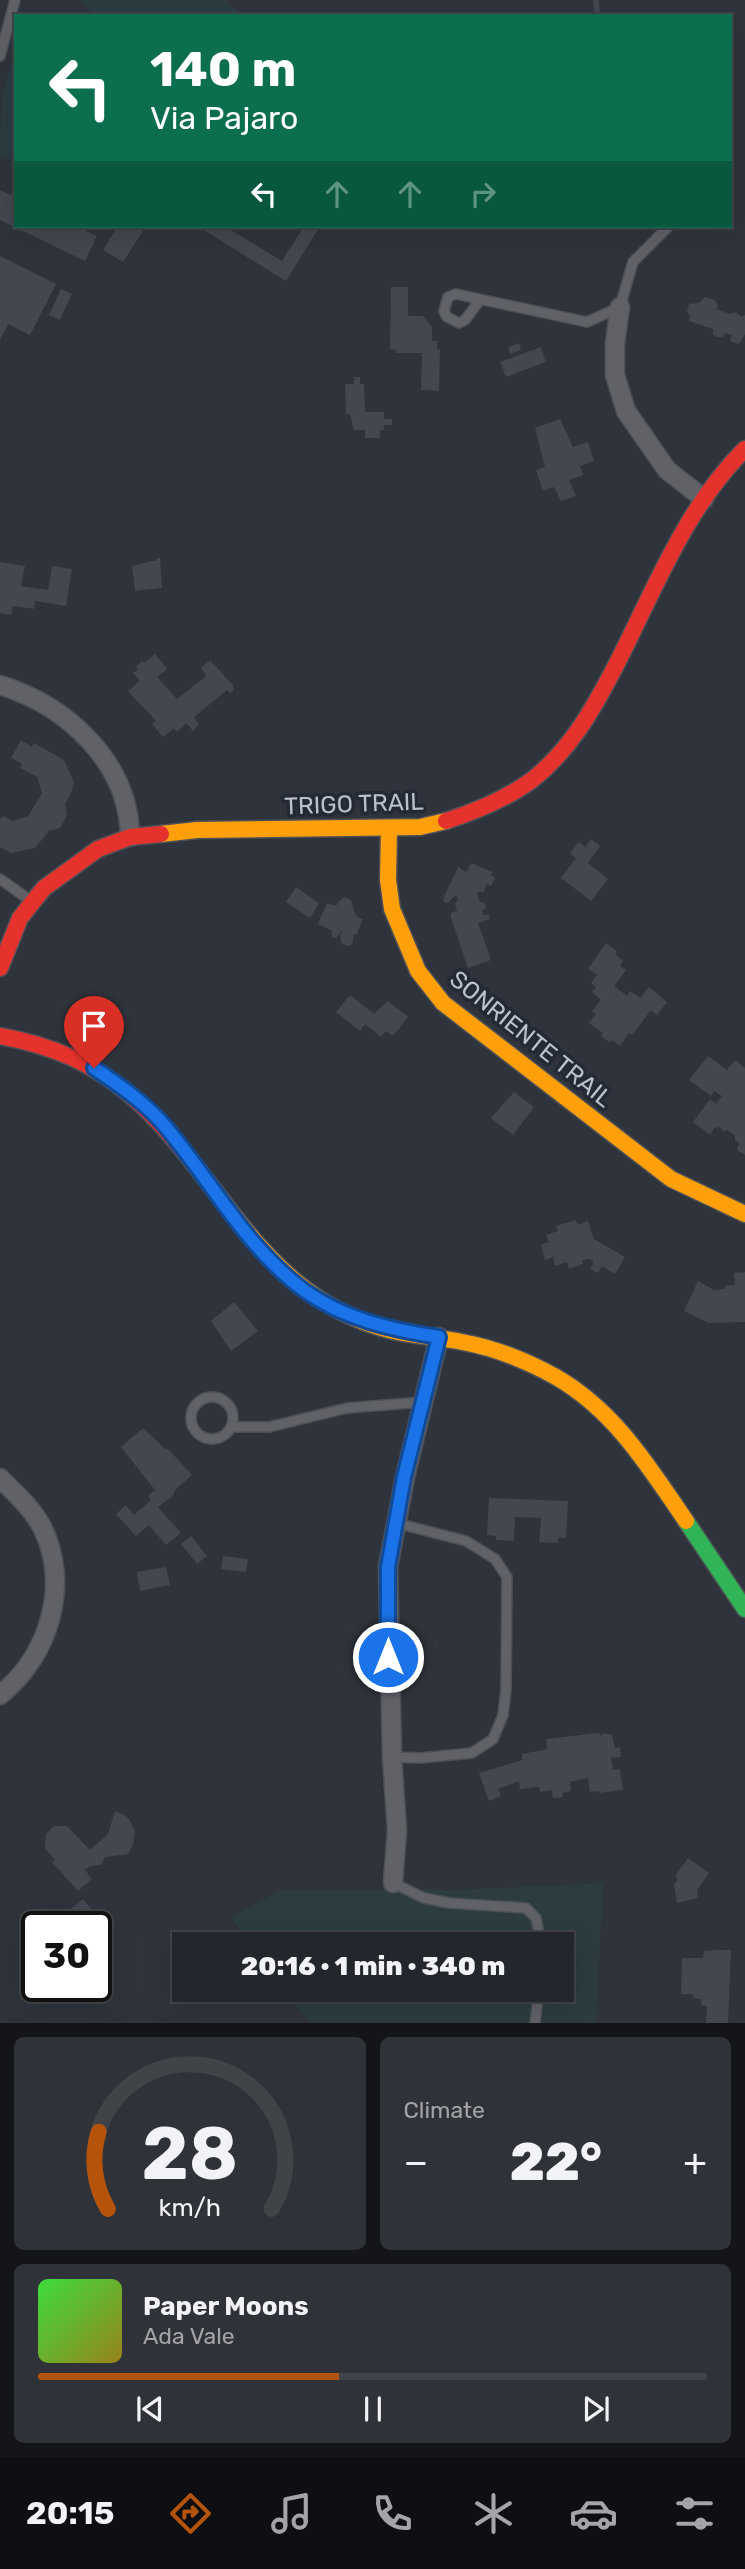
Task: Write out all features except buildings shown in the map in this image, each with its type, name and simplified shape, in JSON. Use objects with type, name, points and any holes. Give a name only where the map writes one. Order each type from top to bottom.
[{"type":"street","points":[[620,307],[615,343],[615,375],[626,411],[667,471],[704,499]]},
{"type":"street","name":"TRIGO TRAIL","points":[[0,968],[16,927],[44,888],[98,849],[131,837],[197,830],[420,827],[452,821],[481,811],[539,776],[568,747],[585,723],[677,545],[704,499],[745,449]]},
{"type":"street","points":[[0,685],[52,707],[70,720],[87,738],[101,755],[125,797],[130,814],[131,837]]},
{"type":"street","name":"SONRIENTE TRAIL","points":[[389,829],[388,880],[392,909],[418,971],[443,1003],[671,1179],[745,1214]]},
{"type":"street","points":[[0,1036],[25,1039],[60,1051],[94,1068],[130,1092],[163,1124],[262,1253],[306,1291],[345,1312],[388,1329],[482,1347],[524,1361],[563,1380],[596,1405],[634,1443],[745,1609]]},
{"type":"street","points":[[393,1883],[397,1830],[391,1757],[388,1567],[404,1477],[439,1337]]},
{"type":"street","points":[[0,1478],[21,1498],[42,1527],[53,1562],[55,1595],[47,1632],[33,1660],[0,1695]]},
{"type":"lane","points":[[0,56],[15,0]]},
{"type":"lane","points":[[481,300],[587,322],[620,307],[633,262],[667,228]]},
{"type":"lane","points":[[0,879],[32,902]]},
{"type":"lane","points":[[232,1427],[232,1411],[221,1399],[213,1396],[205,1398],[193,1409],[192,1426],[203,1438],[220,1438],[232,1427],[269,1427],[347,1408],[423,1402]]},
{"type":"lane","points":[[391,1757],[419,1758],[472,1753],[493,1739],[503,1715],[506,1689],[507,1577],[495,1559],[466,1541],[396,1523]]},
{"type":"lane","points":[[393,1883],[424,1898],[449,1903],[526,1908],[536,1918],[539,1932]]},
{"type":"lane","points":[[535,2023],[538,2002]]},
{"type":"shaded area","points":[[80,0],[227,0],[241,14],[94,14]]},
{"type":"shaded area","points":[[14,61],[14,161],[0,154],[4,89]]},
{"type":"shaded area","points":[[603,1883],[596,2023],[310,2023],[294,2002],[574,2002],[574,1932],[242,1932],[231,1917],[281,1890],[452,1890]]},
{"type":"traffic: fast","points":[[686,1521],[745,1609]]},
{"type":"traffic: slow","points":[[161,834],[197,830],[420,827],[446,821]]},
{"type":"traffic: slow","points":[[389,829],[388,880],[392,909],[418,971],[443,1003],[671,1179],[745,1214]]},
{"type":"traffic: slow","points":[[221,1199],[255,1242],[293,1280],[337,1310],[389,1330],[499,1351],[545,1371],[577,1391],[596,1406],[629,1442],[686,1521]]},
{"type":"traffic: jam","points":[[446,821],[491,804],[522,787],[546,768],[569,743],[606,685],[687,525],[723,473],[745,449]]},
{"type":"traffic: jam","points":[[0,968],[20,918],[44,888],[98,849],[130,837],[161,834]]},
{"type":"traffic: jam","points":[[0,1036],[39,1045],[73,1058],[128,1093],[175,1140],[221,1199]]},
{"type":"route","points":[[94,1068],[130,1092],[163,1124],[262,1253],[306,1291],[345,1312],[388,1329],[439,1337],[404,1477],[388,1567],[388,1657]]}]
